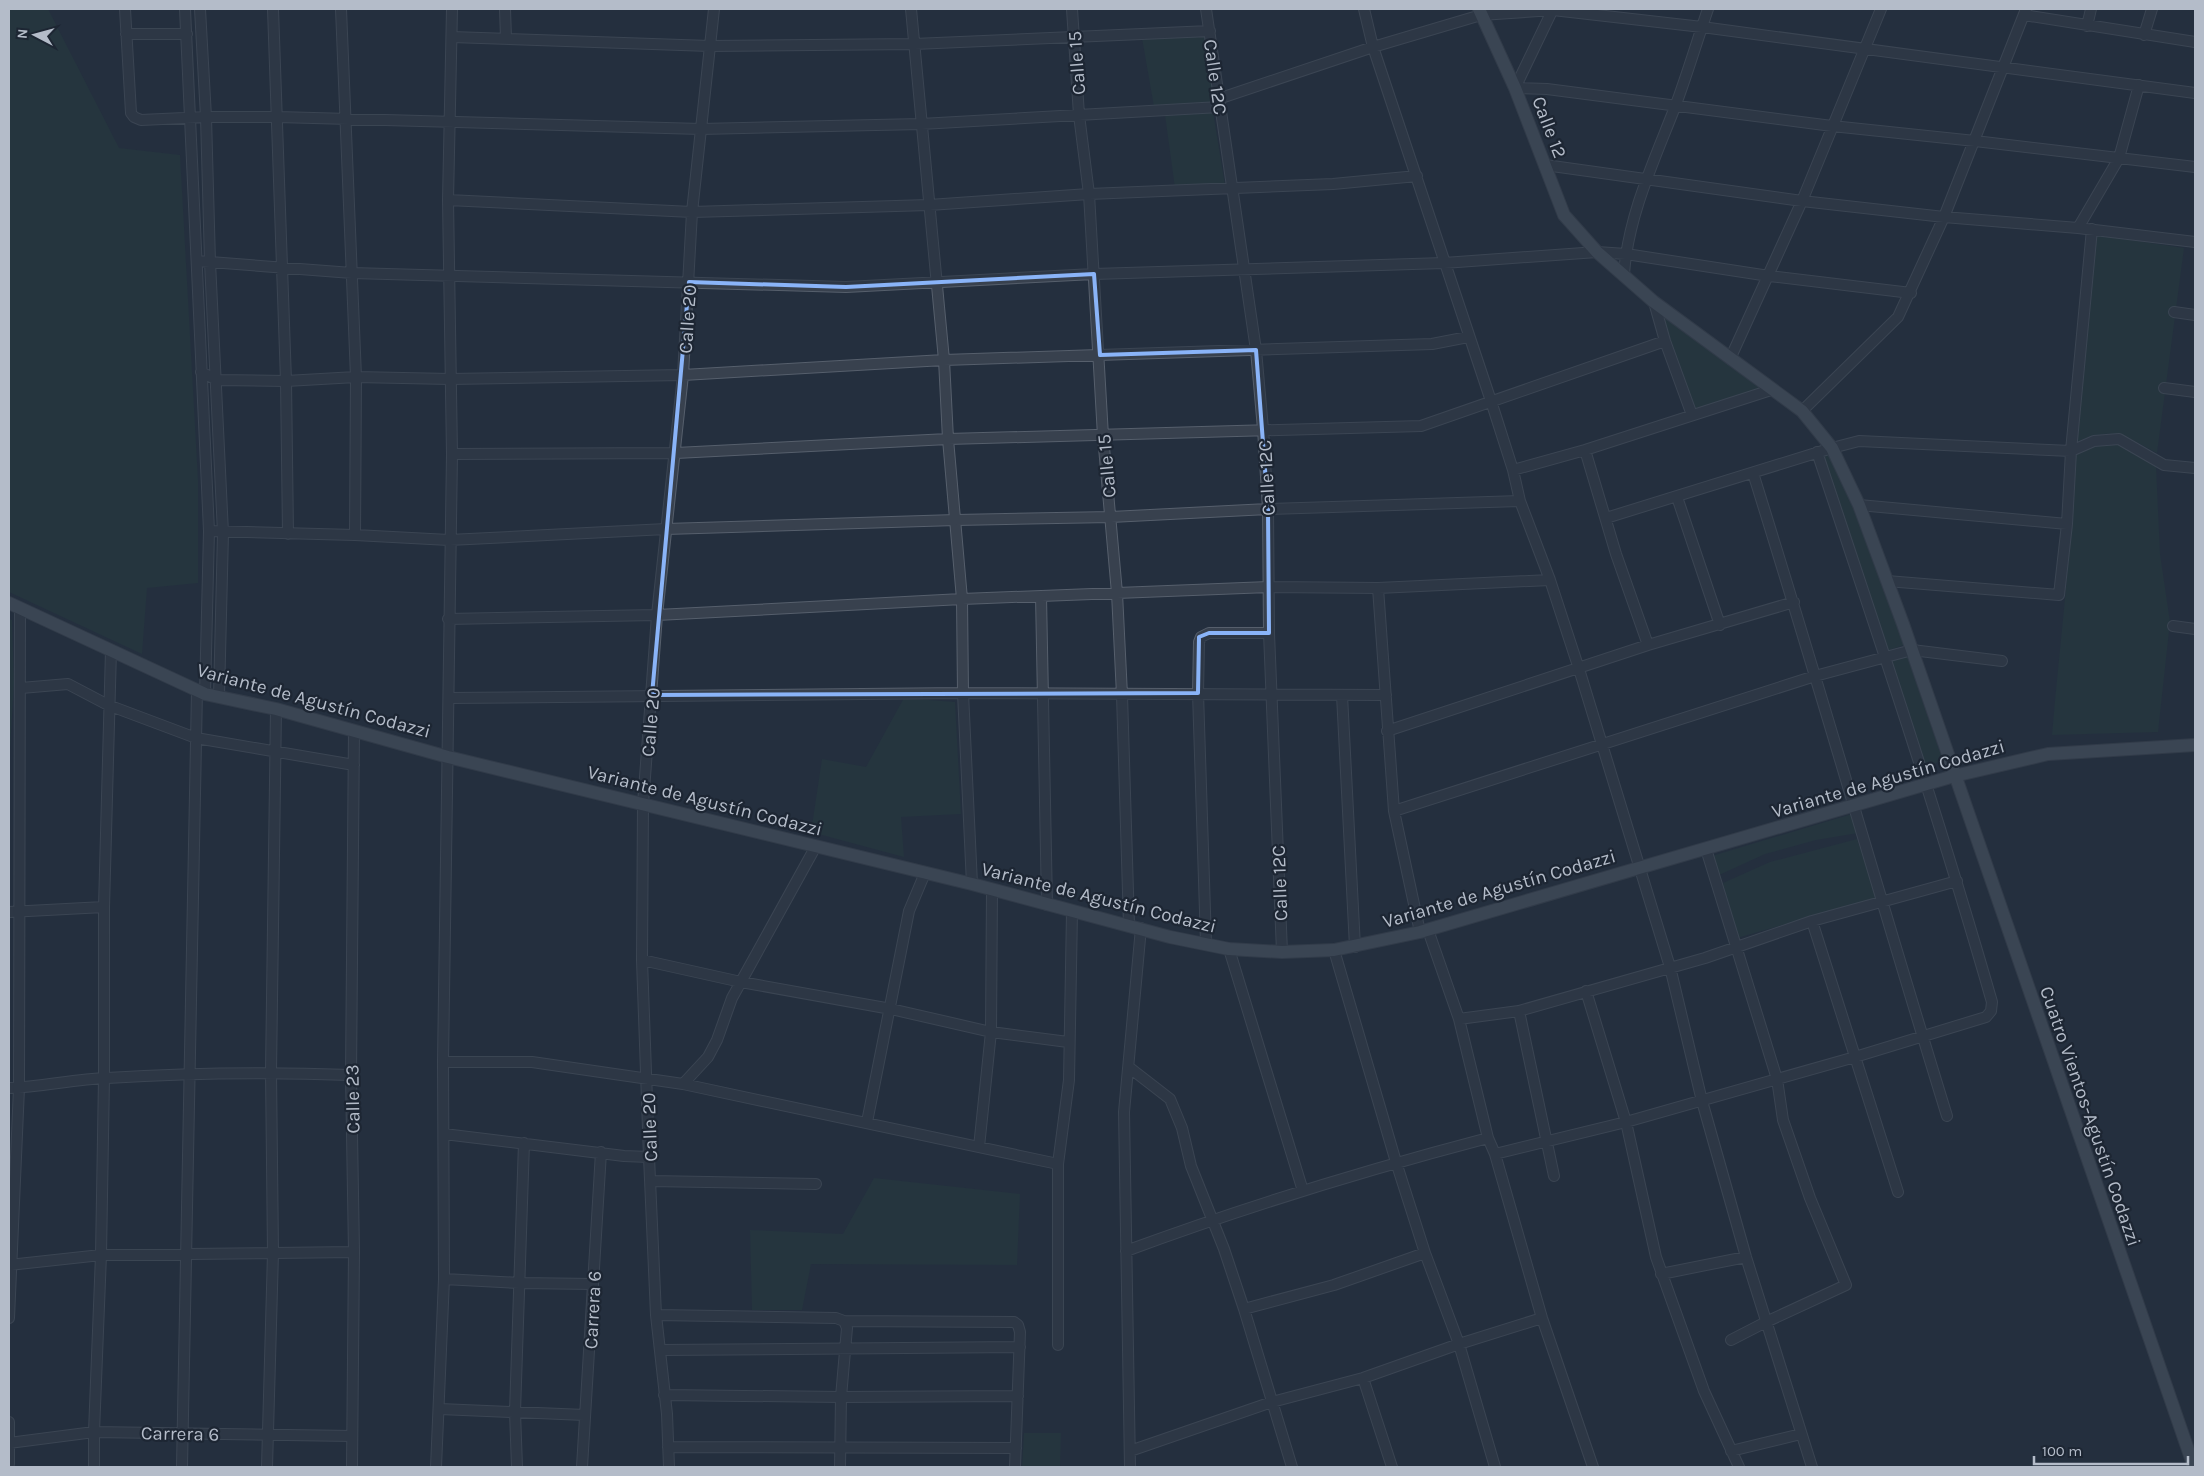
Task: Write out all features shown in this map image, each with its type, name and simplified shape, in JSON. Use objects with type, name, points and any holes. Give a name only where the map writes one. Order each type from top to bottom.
[{"type":"main road","name":"Calle 12","points":[[1480,12],[1515,88],[1564,216],[1597,252],[1654,302],[1802,411],[1832,448]]},
{"type":"main road","name":"Cuatro Vientos-Agustín Codazzi","points":[[1832,448],[1859,505],[1912,650],[2194,1467]]},
{"type":"main road","name":"Variante de Agustín Codazzi","points":[[14,605],[201,692],[276,709],[448,757],[972,884],[992,891],[1135,926],[1170,937],[1229,949],[1282,952],[1334,950],[1355,947],[1424,931],[1926,786],[1954,776],[2048,754],[2195,745]]},
{"type":"street","points":[[125,9],[131,113],[134,118],[141,120],[206,117],[278,117],[701,129],[921,124],[1079,115],[1219,103],[1373,47],[1480,12],[1553,9],[1863,48],[2195,93]]},
{"type":"street","points":[[182,1467],[196,738],[201,692],[209,532],[185,9]]},
{"type":"street","points":[[200,9],[223,533],[219,696]]},
{"type":"street","points":[[274,9],[286,380],[288,534]]},
{"type":"street","points":[[340,9],[356,377],[355,535]]},
{"type":"street","points":[[436,1467],[440,1410],[444,1279],[442,1062],[450,698],[448,619],[452,454],[448,200],[452,9]]},
{"type":"street","points":[[505,9],[506,38]]},
{"type":"street","name":"Calle 20","points":[[669,1467],[661,1350],[656,1314],[649,1157],[648,1078],[642,960],[642,804],[657,615],[676,454],[683,375],[690,282],[692,212],[714,9]]},
{"type":"street","points":[[911,9],[944,360],[948,439],[962,599],[963,693],[972,884]]},
{"type":"street","name":"Calle 15","points":[[1072,9],[1079,115],[1089,194],[1100,355],[1103,436],[1116,593],[1135,926],[1130,1068],[1124,1112],[1130,1467]]},
{"type":"street","name":"Calle 12C","points":[[1206,9],[1219,103],[1234,189],[1243,269],[1256,350],[1263,429],[1268,510],[1269,633],[1282,952]]},
{"type":"street","points":[[1364,9],[1373,47],[1417,176],[1468,338],[1491,401],[1513,470],[1520,501],[1550,580],[1579,669],[1670,967],[1702,1101],[1746,1257],[1812,1467]]},
{"type":"street","points":[[1553,9],[1515,88],[1547,89],[1832,126],[2195,167]]},
{"type":"street","points":[[1624,274],[1626,254],[1646,179],[1676,105],[1708,9]]},
{"type":"street","points":[[1730,359],[1802,200],[1863,48],[1881,9]]},
{"type":"street","points":[[2087,26],[2092,9]]},
{"type":"street","points":[[2144,34],[2152,9]]},
{"type":"street","points":[[1802,411],[1898,317],[1911,293],[1944,217],[2025,12],[2087,26],[2195,42]]},
{"type":"street","points":[[452,37],[710,46],[914,44],[1210,31]]},
{"type":"street","points":[[126,34],[187,34]]},
{"type":"street","points":[[2078,228],[2119,158],[2139,85]]},
{"type":"street","points":[[1545,165],[1944,217],[2092,229],[2195,242]]},
{"type":"street","points":[[448,200],[692,212],[929,205],[1089,194],[1333,184],[1417,176]]},
{"type":"street","points":[[1887,581],[2059,596],[2067,524],[2071,451],[2092,229]]},
{"type":"street","points":[[197,262],[352,273],[449,274],[846,287],[1094,274],[1444,263],[1597,252],[1626,254],[1769,276],[1911,293]]},
{"type":"street","points":[[1654,302],[1665,341],[1692,415]]},
{"type":"street","points":[[2174,312],[2195,315]]},
{"type":"street","points":[[201,372],[217,380],[356,377],[450,379],[683,375],[944,360],[1432,344],[1468,338]]},
{"type":"street","points":[[452,454],[676,454],[948,439],[1421,426],[1665,341]]},
{"type":"street","points":[[2164,388],[2195,392]]},
{"type":"street","points":[[1513,470],[1586,450],[1771,390]]},
{"type":"street","points":[[1606,518],[1817,452],[1859,442],[2071,451],[2094,441],[2119,440],[2164,465],[2195,468]]},
{"type":"street","points":[[1586,450],[1616,554],[1648,645]]},
{"type":"street","points":[[1495,1154],[1626,1122],[1855,1057],[1986,1016],[1991,1011],[1992,1002],[1957,881],[1886,657],[1817,452]]},
{"type":"street","points":[[1753,473],[1794,602],[1881,902],[1947,1116]]},
{"type":"street","points":[[1677,497],[1720,625]]},
{"type":"street","points":[[209,532],[355,535],[449,540],[666,530],[956,520],[1111,517],[1520,501]]},
{"type":"street","points":[[1859,505],[2067,524]]},
{"type":"street","points":[[448,619],[657,615],[962,599],[1270,588],[1378,588],[1550,580]]},
{"type":"street","points":[[1378,588],[1394,811],[1424,931],[1458,1019],[1488,1138],[1495,1154],[1542,1318],[1593,1467]]},
{"type":"street","points":[[1041,596],[1047,905]]},
{"type":"street","points":[[1387,731],[1648,645],[1794,602]]},
{"type":"street","points":[[9,1318],[14,1088],[13,912],[21,688],[14,605]]},
{"type":"street","points":[[2173,626],[2195,630]]},
{"type":"street","points":[[1206,943],[1198,693],[1199,642],[1201,637],[1209,633],[1269,633]]},
{"type":"street","points":[[94,1467],[101,1255],[104,906],[110,650]]},
{"type":"street","points":[[1394,811],[1816,676],[1912,650],[2002,661]]},
{"type":"street","points":[[21,688],[68,684],[108,705],[196,738],[354,765]]},
{"type":"street","points":[[450,698],[963,693],[1042,695],[1198,693],[1386,695]]},
{"type":"street","points":[[1342,695],[1355,947]]},
{"type":"street","points":[[267,1467],[273,1252],[271,1072],[276,709]]},
{"type":"street","name":"Calle 23","points":[[352,1467],[354,1252],[351,1075],[354,731]]},
{"type":"street","points":[[683,1084],[708,1057],[722,1028],[726,1010],[816,846]]},
{"type":"street","points":[[1706,849],[1777,1079],[1783,1120],[1810,1198],[1846,1285],[1731,1340]]},
{"type":"street","points":[[867,1122],[909,911],[925,873]]},
{"type":"street","points":[[1458,1019],[1519,1011],[1705,958],[1812,921],[1957,881]]},
{"type":"street","points":[[979,1147],[991,1032],[992,891]]},
{"type":"street","points":[[13,912],[104,906]]},
{"type":"street","points":[[1058,1345],[1058,1164],[1069,1080],[1068,1042],[1072,912]]},
{"type":"street","points":[[1812,921],[1898,1192]]},
{"type":"street","points":[[1229,949],[1303,1191]]},
{"type":"street","points":[[1334,950],[1396,1162],[1425,1253],[1459,1344],[1495,1467]]},
{"type":"street","points":[[642,960],[741,982],[890,1009],[991,1032],[1068,1042]]},
{"type":"street","points":[[1586,991],[1626,1122],[1656,1257],[1704,1391],[1739,1467]]},
{"type":"street","points":[[1519,1011],[1554,1176]]},
{"type":"street","points":[[442,1062],[532,1062],[648,1078],[867,1122],[1058,1164]]},
{"type":"street","points":[[1130,1068],[1170,1099],[1182,1128],[1191,1166],[1213,1219],[1244,1310],[1292,1467]]},
{"type":"street","points":[[14,1088],[104,1078],[190,1073],[271,1072],[351,1075]]},
{"type":"street","points":[[444,1134],[649,1157]]},
{"type":"street","points":[[1126,1251],[1213,1219],[1396,1162],[1488,1138]]},
{"type":"street","points":[[518,1467],[515,1412],[524,1142]]},
{"type":"street","name":"Carrera 6","points":[[582,1467],[601,1152]]},
{"type":"street","points":[[651,1181],[816,1184]]},
{"type":"street","points":[[10,1265],[101,1255],[354,1252]]},
{"type":"street","points":[[1244,1310],[1334,1284],[1425,1253]]},
{"type":"street","points":[[1662,1274],[1746,1257]]},
{"type":"street","points":[[444,1279],[593,1284]]},
{"type":"street","points":[[656,1314],[836,1318],[844,1321],[1014,1322],[1018,1324],[1020,1332],[1016,1467]]},
{"type":"street","points":[[1130,1451],[1272,1402],[1363,1378],[1459,1344],[1542,1318]]},
{"type":"street","points":[[840,1467],[841,1397],[847,1328],[844,1321]]},
{"type":"street","points":[[661,1350],[1020,1348]]},
{"type":"street","points":[[1363,1378],[1392,1467]]},
{"type":"street","points":[[664,1395],[1018,1396]]},
{"type":"street","points":[[440,1410],[585,1416]]},
{"type":"street","points":[[9,1422],[9,1464]]},
{"type":"street","name":"Carrera 6","points":[[9,1443],[94,1432],[352,1436]]},
{"type":"street","points":[[1731,1451],[1801,1434]]},
{"type":"street","points":[[668,1447],[1016,1448]]},
{"type":"highlighted area","points":[[1094,274],[1100,355],[1256,350],[1268,509],[1269,633],[1209,633],[1199,637],[1198,693],[652,695],[689,282],[846,287]]},
{"type":"green space","points":[[9,9],[48,9],[119,148],[180,155],[198,480],[198,583],[147,588],[142,654],[9,592]]},
{"type":"green space","points":[[1207,35],[1215,102],[1154,107],[1142,38]]},
{"type":"green space","points":[[1213,112],[1225,185],[1175,188],[1165,115]]},
{"type":"green space","points":[[2097,235],[2184,248],[2157,453],[2127,437],[2118,435],[2100,434],[2076,442]]},
{"type":"green space","points":[[1661,314],[1761,389],[1695,409]]},
{"type":"green space","points":[[2118,444],[2156,466],[2160,554],[2170,622],[2158,732],[2052,735],[2069,559],[2075,454],[2096,446]]},
{"type":"green space","points":[[1829,453],[1854,507],[1904,645],[1886,651],[1821,455]]},
{"type":"green space","points":[[9,619],[12,620],[14,683],[10,749]]},
{"type":"green space","points":[[1907,656],[1943,761],[1923,767],[1890,659]]},
{"type":"green space","points":[[904,698],[955,702],[961,814],[901,817],[904,857],[811,832],[822,759],[866,767]]},
{"type":"green space","points":[[1852,814],[1858,833],[1816,840],[1765,854],[1719,875],[1712,856]]},
{"type":"green space","points":[[1857,839],[1877,898],[1737,938],[1723,883],[1770,862]]},
{"type":"green space","points":[[874,1178],[1020,1194],[1017,1265],[811,1264],[802,1310],[752,1310],[750,1230],[843,1234]]},
{"type":"green space","points":[[1024,1433],[1061,1433],[1060,1467],[1022,1467]]}]
